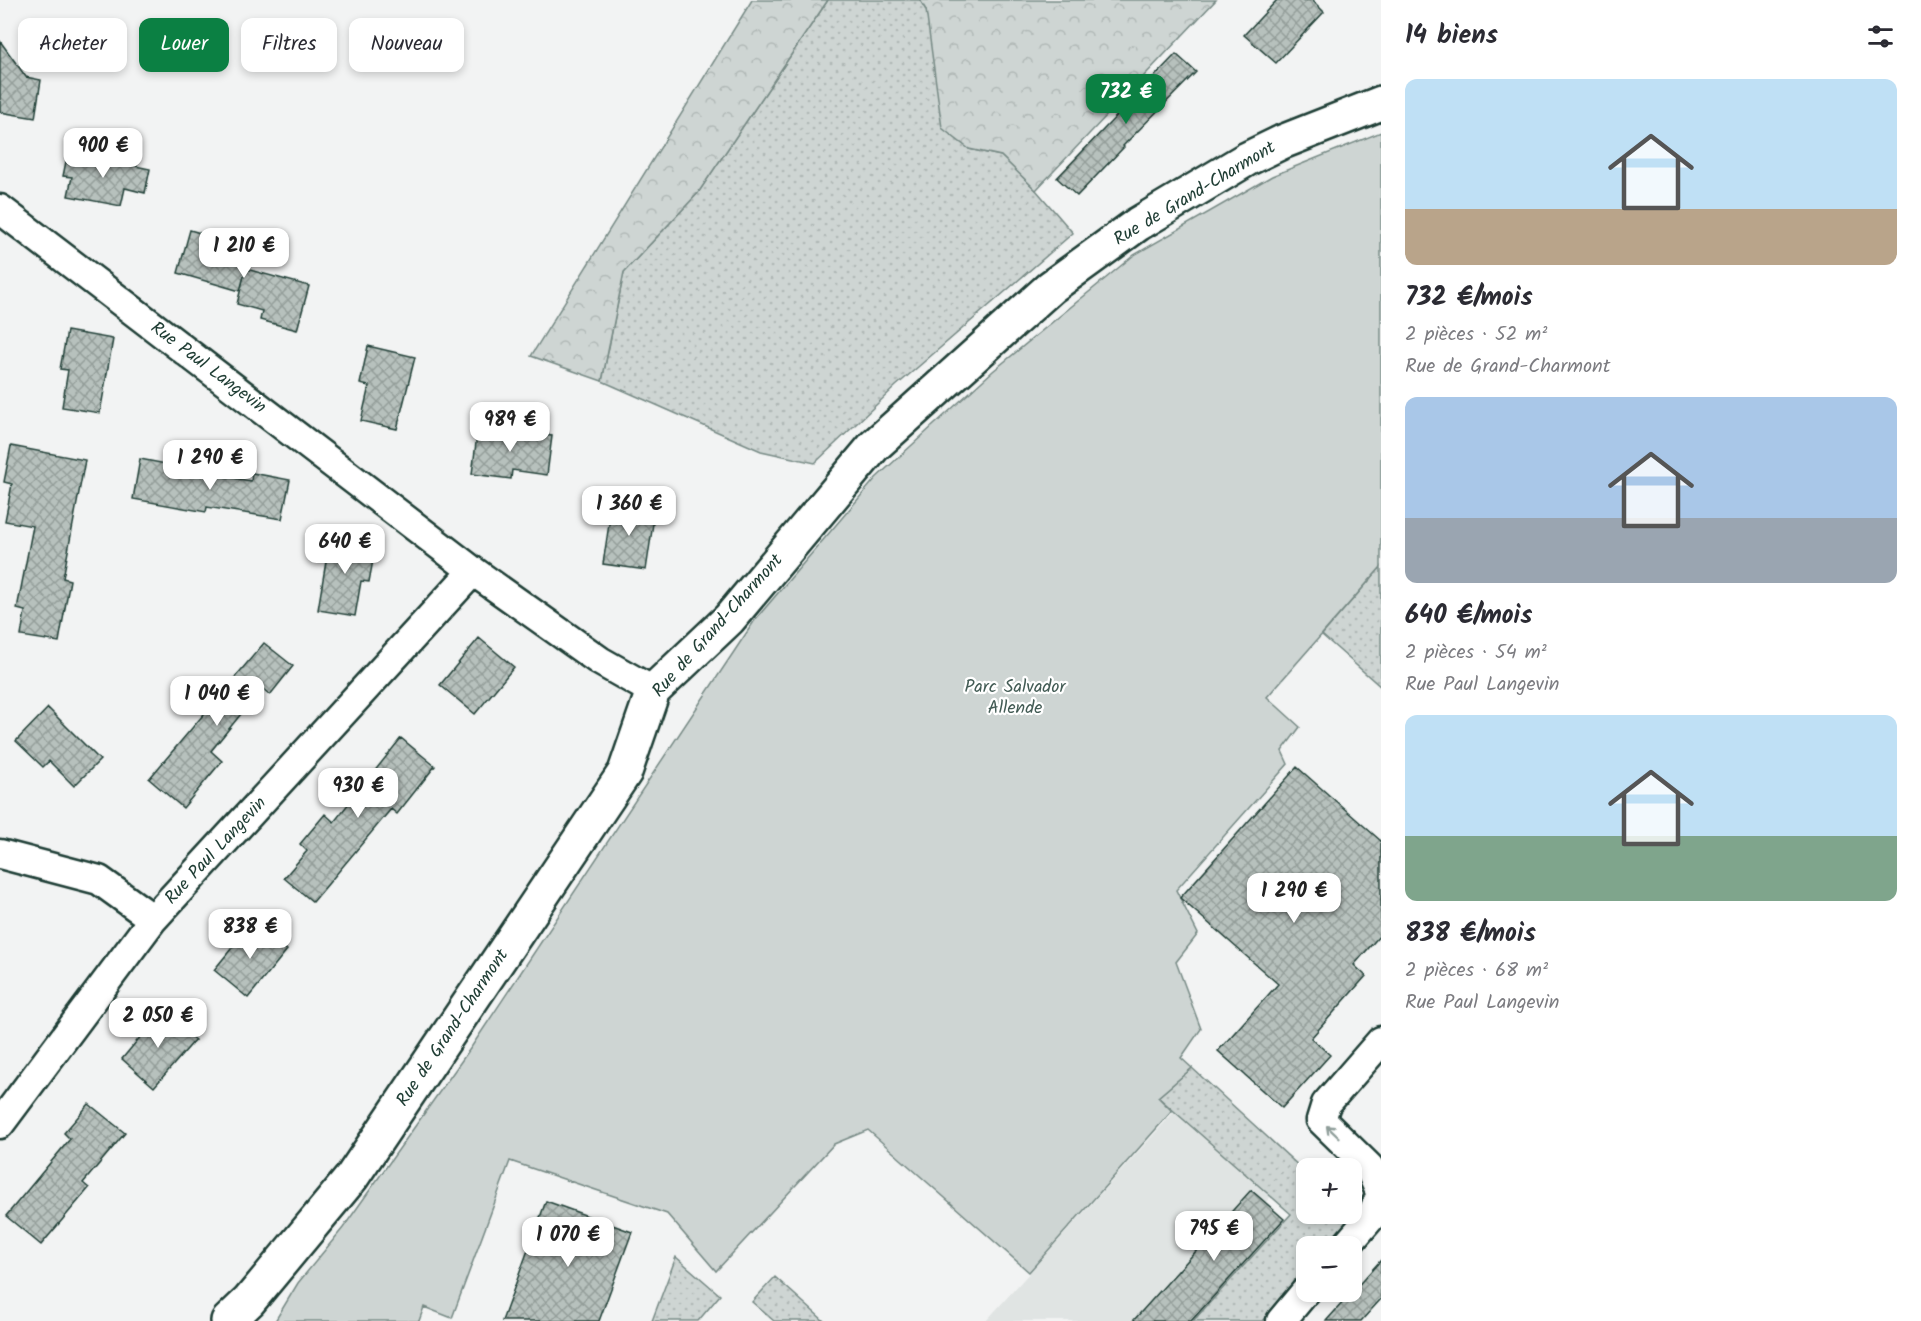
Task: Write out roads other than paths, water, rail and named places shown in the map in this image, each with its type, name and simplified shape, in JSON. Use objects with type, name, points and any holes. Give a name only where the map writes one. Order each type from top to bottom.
[{"type":"street","name":"Rue de Grand-Charmont","points":[[228,1321],[249,1301],[352,1177],[514,938],[625,772],[653,691],[729,619],[874,446],[1051,287],[1138,224],[1247,159],[1282,142],[1381,103]]},
{"type":"street","name":"Rue Paul Langevin","points":[[0,208],[473,571],[600,661],[653,691]]},
{"type":"street","name":"Rue Paul Langevin","points":[[0,1124],[153,919],[473,571]]},
{"type":"street","name":"Rue Paul Langevin","points":[[0,854],[99,880],[153,919]]},
{"type":"street","points":[[1355,1236],[1371,1217],[1381,1194],[1369,1167],[1321,1120],[1326,1104],[1381,1041]]},
{"type":"street","points":[[1281,1321],[1297,1302]]},
{"type":"park label","name":"Parc Salvador Allende","points":[[1015,697]]}]
